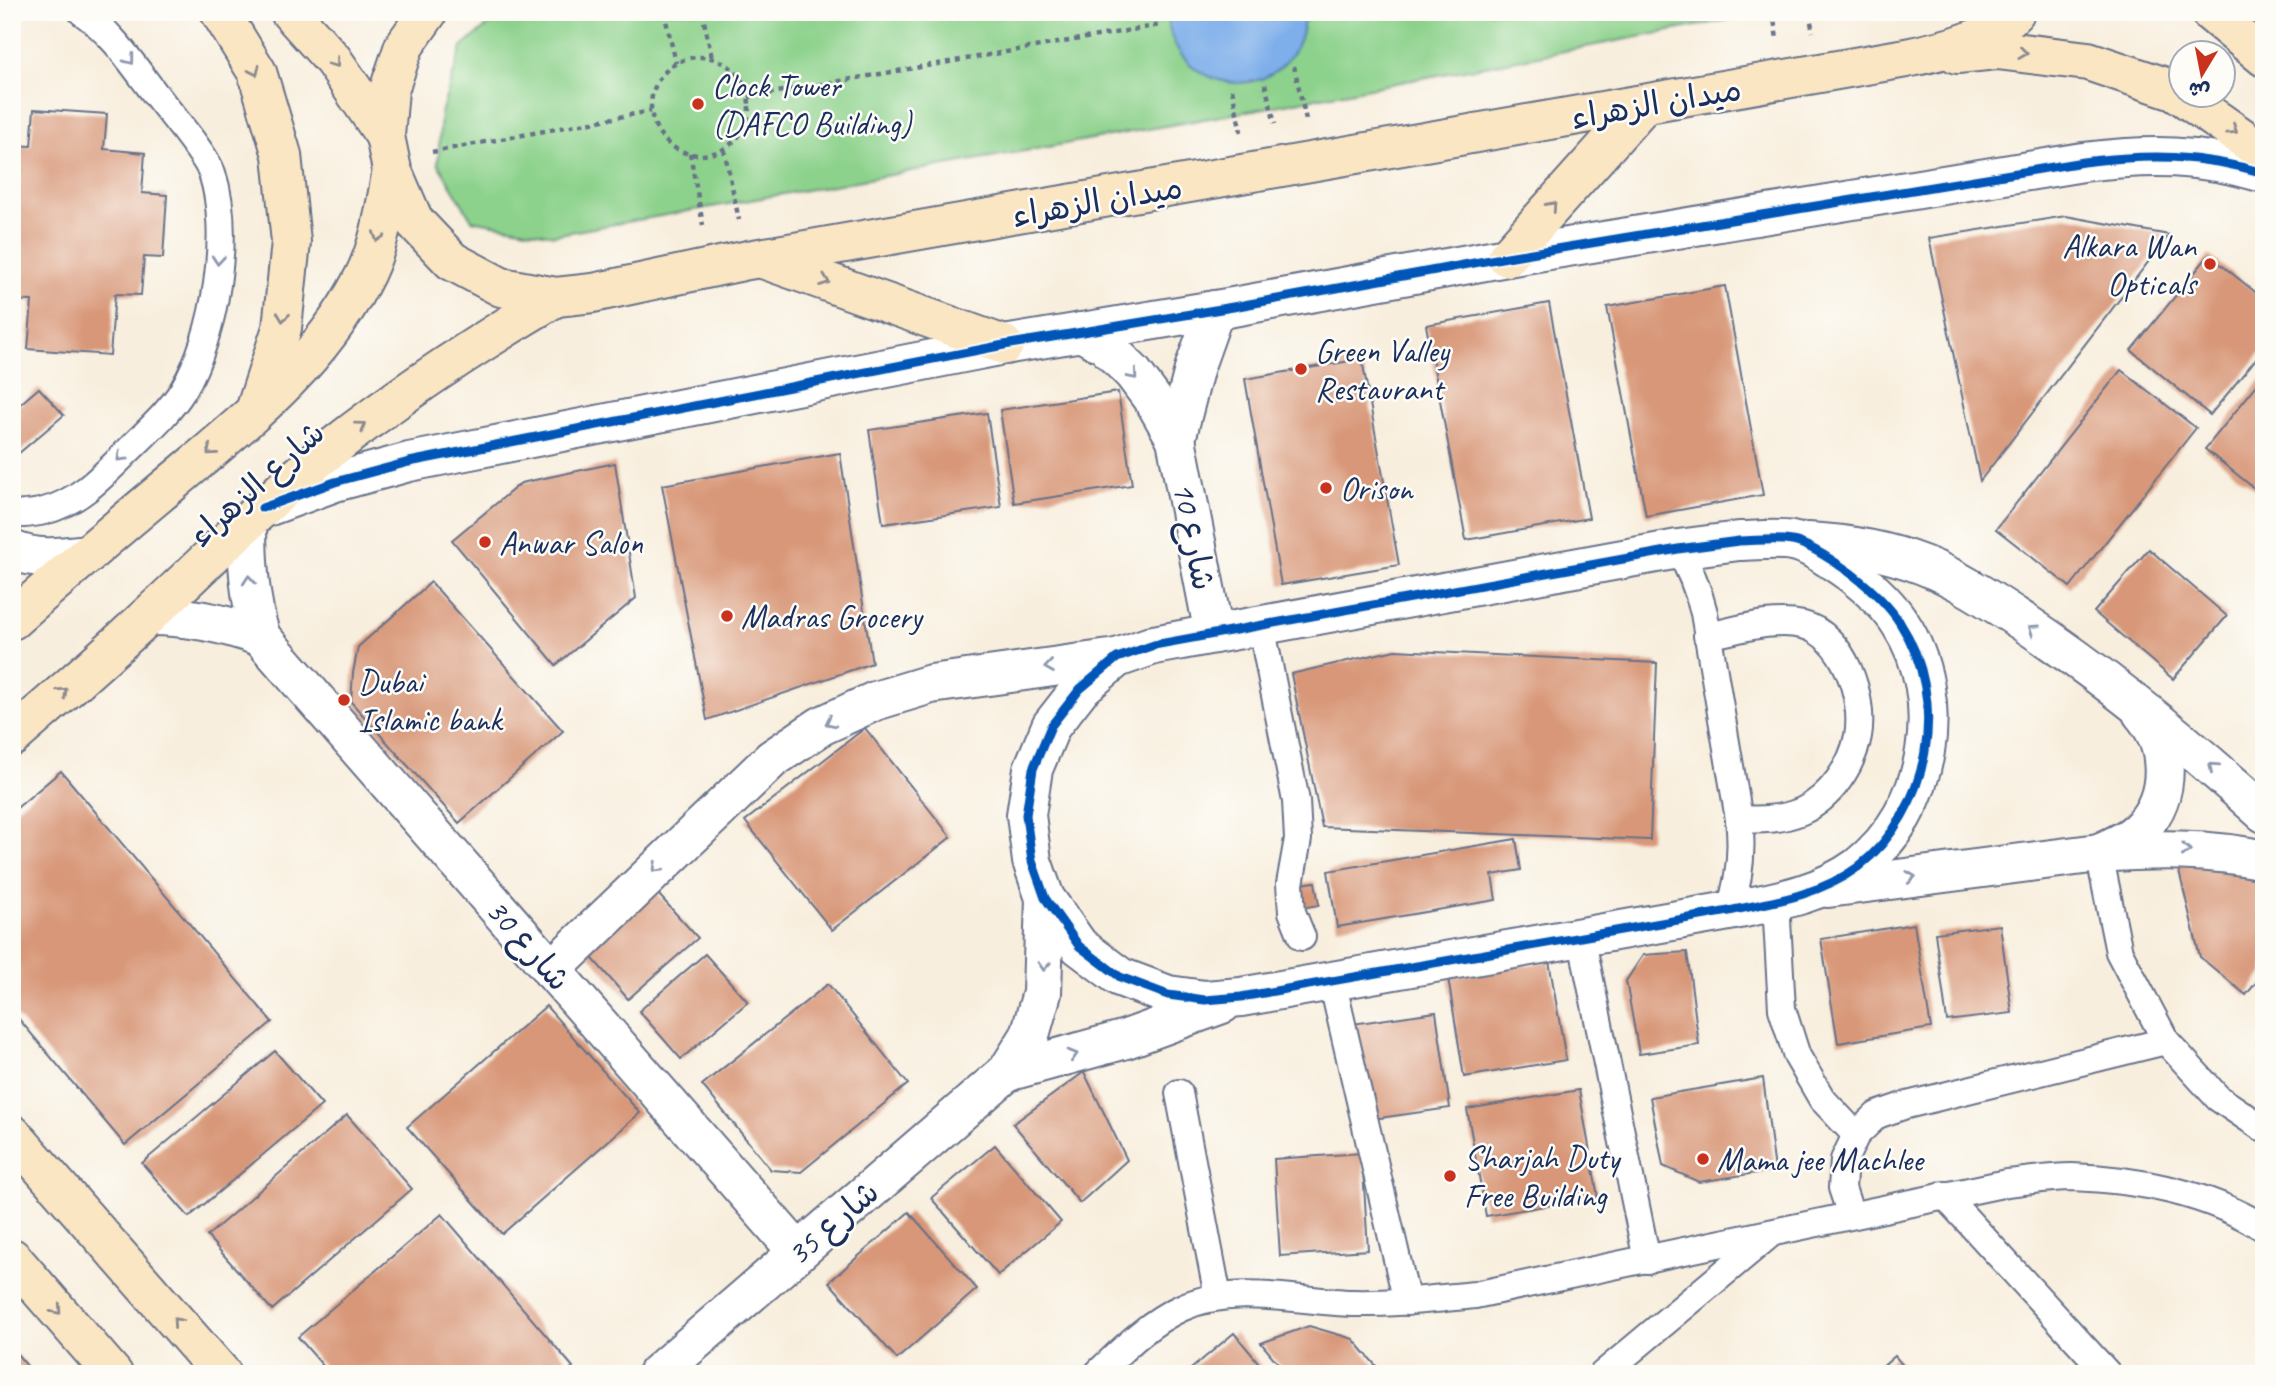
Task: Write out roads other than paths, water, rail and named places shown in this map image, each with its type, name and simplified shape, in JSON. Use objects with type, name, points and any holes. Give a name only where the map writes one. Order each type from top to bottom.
[{"type":"main road","points":[[220,12],[257,72],[279,143],[291,242],[282,328],[254,414]]},
{"type":"main road","points":[[290,12],[333,60],[388,155]]},
{"type":"main road","name":"ميدان الزهراء","points":[[428,12],[404,46],[389,90],[388,155],[414,220],[452,261],[501,287],[556,297],[593,293],[754,259],[1906,58],[1958,47],[2007,21],[2015,12]]},
{"type":"main road","points":[[2210,12],[2264,57]]},
{"type":"main road","points":[[1906,58],[1997,50],[2088,61],[2174,90],[2264,153]]},
{"type":"main road","points":[[1507,257],[1644,104]]},
{"type":"main road","name":"شارع الزهراء","points":[[12,620],[254,414],[298,373],[327,337],[363,280],[382,226],[388,155]]},
{"type":"main road","points":[[754,259],[1004,345]]},
{"type":"main road","name":"شارع الزهراء","points":[[12,737],[331,449],[403,394],[478,343],[556,297]]},
{"type":"main road","points":[[12,1134],[222,1374]]},
{"type":"main road","points":[[12,1258],[113,1374]]},
{"type":"street","points":[[255,515],[335,482],[409,462],[1004,345],[1507,257],[2069,164],[2132,156],[2180,156],[2229,163],[2264,173]]},
{"type":"street","name":"شارع 10","points":[[1176,439],[1195,366],[1215,310]]},
{"type":"street","name":"شارع 10","points":[[1081,332],[1105,345],[1133,373],[1156,404],[1176,439],[1214,634]]},
{"type":"street","name":"شارع 30","points":[[255,515],[248,582],[252,610],[261,637],[797,1251]]},
{"type":"street","points":[[551,970],[772,760],[821,726],[875,701],[932,684],[1117,657],[1154,645],[1261,625],[1678,549],[1739,541],[1849,544],[1923,565],[1991,601],[2065,650],[2203,758],[2264,813]]},
{"type":"street","points":[[1793,541],[1835,562],[1871,589],[1900,623],[1919,664],[1928,709],[1926,753],[1913,796],[1890,835],[1858,866],[1819,890]]},
{"type":"street","points":[[12,550],[55,559],[88,554]]},
{"type":"street","name":"شارع 30","points":[[149,616],[206,620],[261,637]]},
{"type":"street","points":[[1117,657],[1080,689],[1051,726],[1033,769],[1026,815],[1032,861],[1045,898],[1079,946],[1120,976],[1168,995],[1205,1000],[1241,997],[1729,911],[1819,890],[2099,853],[2190,850],[2238,854],[2264,860]]},
{"type":"street","points":[[2099,853],[2120,844],[2142,827],[2157,804],[2164,777],[2163,750],[2152,724],[2134,703]]},
{"type":"street","points":[[1007,1072],[1030,1035],[1042,993],[1045,898]]},
{"type":"street","points":[[1007,1072],[1126,1039],[1241,997]]},
{"type":"street","name":"شارع 35","points":[[672,1369],[797,1251],[1007,1072]]},
{"type":"lane","points":[[12,515],[44,511],[68,502],[92,485],[157,422],[182,392],[200,359],[211,321],[219,248],[219,208],[211,171],[190,139],[114,40],[82,12]]},
{"type":"lane","points":[[1678,549],[1699,591],[1738,819],[1741,866],[1729,911]]},
{"type":"lane","points":[[1707,636],[1783,622],[1805,625],[1825,636],[1839,651],[1849,671],[1857,703],[1858,735],[1848,766],[1828,792],[1802,811],[1771,820],[1738,819]]},
{"type":"lane","points":[[1261,625],[1297,811],[1298,839],[1290,884],[1292,912],[1302,937]]},
{"type":"lane","points":[[2099,853],[2119,952],[2166,1041],[2218,1098],[2264,1129]]},
{"type":"lane","points":[[1776,902],[1783,1009],[1797,1056],[1822,1099],[1856,1135]]},
{"type":"lane","points":[[1581,936],[1647,1260]]},
{"type":"lane","points":[[1332,981],[1407,1302]]},
{"type":"lane","points":[[1851,1215],[1842,1188],[1844,1160],[1856,1135],[1877,1115],[1903,1106],[2166,1041]]},
{"type":"lane","points":[[1179,1093],[1218,1297]]},
{"type":"lane","points":[[1097,1374],[1151,1324],[1183,1307],[1218,1297],[1276,1296],[1352,1303],[1407,1302],[1475,1295],[2007,1183],[2070,1177],[2133,1182],[2195,1197],[2264,1228]]},
{"type":"lane","points":[[1944,1195],[2108,1374]]},
{"type":"lane","points":[[1603,1374],[1772,1233]]},
{"type":"water","points":[[1168,12],[1305,13],[1298,44],[1276,71],[1256,80],[1236,83],[1215,79],[1196,69],[1181,54],[1171,35]]},
{"type":"place","name":"Clock Tower (DAFCO Building)","points":[[698,104]]},
{"type":"place","name":"Alkara Wan Opticals","points":[[2210,264]]},
{"type":"place","name":"Green Valley Restaurant","points":[[1301,369]]},
{"type":"place","name":"Orison","points":[[1326,488]]},
{"type":"place","name":"Anwar Salon","points":[[485,542]]},
{"type":"place","name":"Madras Grocery","points":[[727,616]]},
{"type":"place","name":"Dubai Islamic bank","points":[[344,700]]},
{"type":"place","name":"Mama jee Machlee","points":[[1703,1159]]},
{"type":"place","name":"Sharjah Duty Free Building","points":[[1450,1176]]}]
